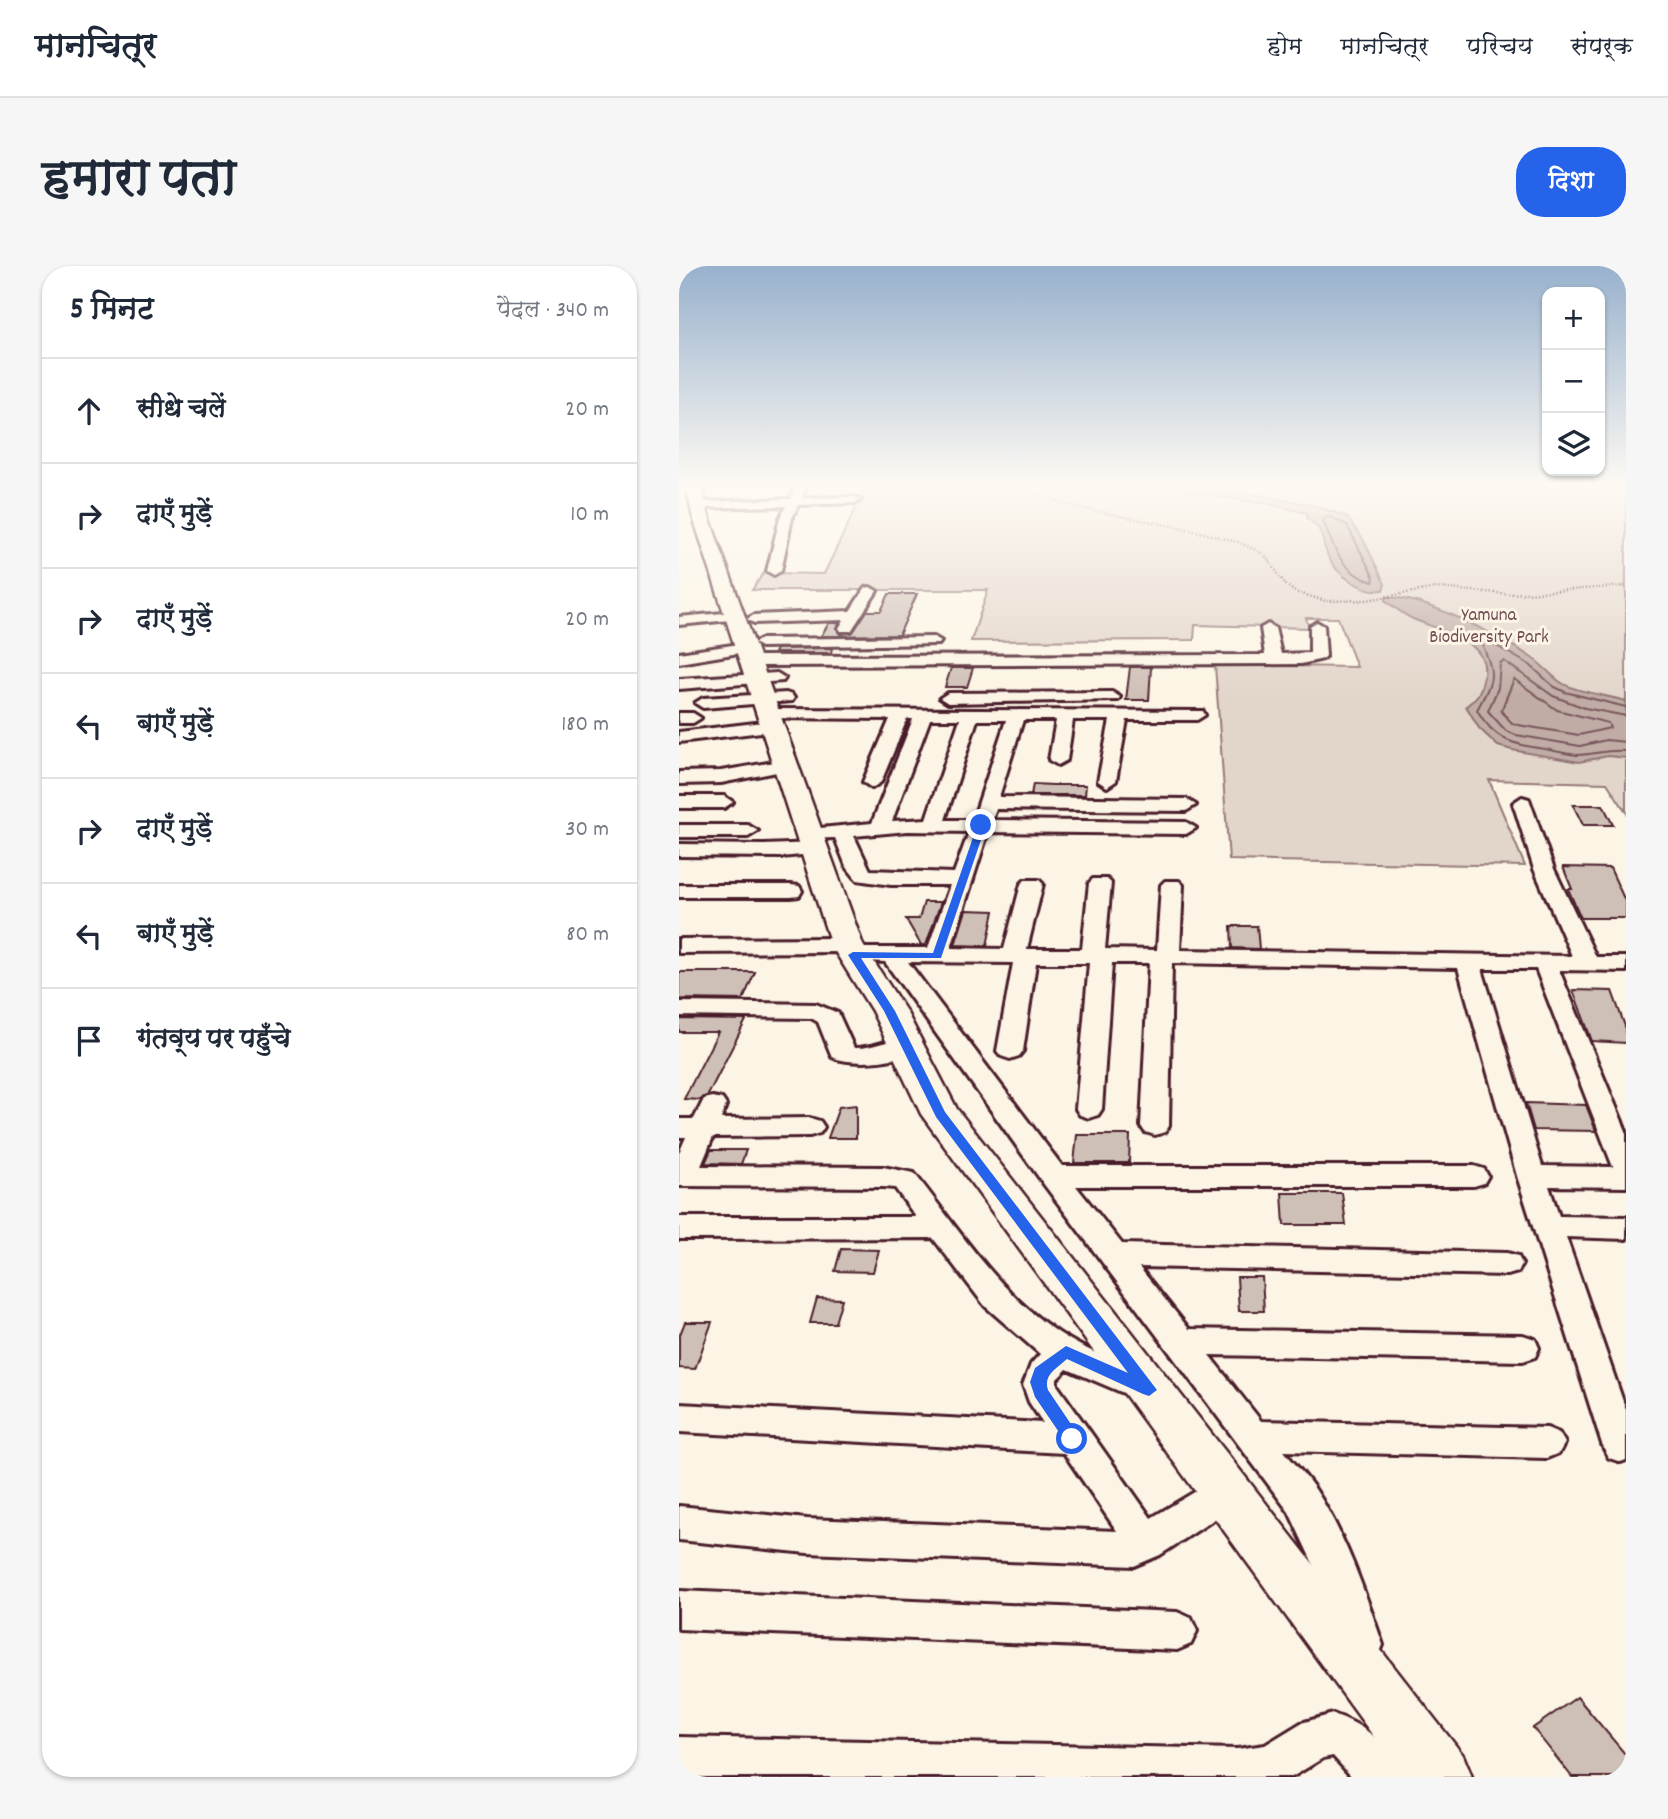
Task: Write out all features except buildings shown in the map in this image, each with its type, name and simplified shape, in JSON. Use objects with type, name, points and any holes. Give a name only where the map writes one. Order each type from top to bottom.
[{"type":"street","points":[[724,556],[786,765],[822,838],[851,950],[889,1011],[940,1114],[1441,1777]]},
{"type":"street","points":[[774,571],[779,556]]},
{"type":"street","points":[[831,661],[850,621],[870,592]]},
{"type":"street","points":[[679,621],[756,663],[900,715],[1197,716]]},
{"type":"street","points":[[689,709],[756,663],[850,621],[925,626]]},
{"type":"street","points":[[756,663],[1274,660],[1318,656],[1317,626]]},
{"type":"street","points":[[1268,628],[1274,660]]},
{"type":"street","points":[[685,684],[839,641],[935,641]]},
{"type":"street","points":[[682,658],[1112,697]]},
{"type":"street","points":[[756,663],[803,677],[1145,676]]},
{"type":"street","points":[[679,737],[702,736],[756,663]]},
{"type":"street","points":[[872,782],[900,715]]},
{"type":"street","points":[[880,828],[923,715]]},
{"type":"street","points":[[934,825],[970,715]]},
{"type":"street","points":[[937,956],[1016,715]]},
{"type":"street","points":[[1058,760],[1065,715]]},
{"type":"street","points":[[1107,781],[1119,715]]},
{"type":"street","points":[[679,763],[715,772]]},
{"type":"street","points":[[679,778],[786,765]]},
{"type":"street","points":[[679,802],[724,802]]},
{"type":"street","points":[[988,803],[1186,806]]},
{"type":"street","points":[[1522,803],[1544,869],[1587,963]]},
{"type":"street","points":[[679,850],[779,853],[822,838],[880,828],[934,825],[1186,828]]},
{"type":"street","points":[[679,831],[748,831]]},
{"type":"street","points":[[822,838],[856,866],[863,876],[891,879],[963,879]]},
{"type":"street","points":[[1089,1109],[1100,883]]},
{"type":"street","points":[[1010,1051],[1020,956],[1032,884]]},
{"type":"street","points":[[1155,1126],[1172,885]]},
{"type":"street","points":[[679,891],[791,891]]},
{"type":"street","points":[[679,946],[851,950],[892,956],[1097,956],[1626,964]]},
{"type":"street","points":[[892,956],[1053,1176],[1302,1501],[1327,1544],[1342,1580],[1378,1693]]},
{"type":"street","points":[[1468,962],[1531,1176],[1621,1447]]},
{"type":"street","points":[[1545,963],[1623,1149]]},
{"type":"street","points":[[679,1009],[811,1011],[829,1018],[841,1052],[847,1056],[860,1057],[906,1045]]},
{"type":"street","points":[[810,1127],[698,1120],[681,1176],[889,1177],[909,1185],[921,1227],[1047,1342],[1149,1390]]},
{"type":"street","points":[[1053,1176],[1473,1176]]},
{"type":"street","points":[[1531,1176],[1626,1177]]},
{"type":"street","points":[[1548,1226],[1626,1228]]},
{"type":"street","points":[[682,1236],[921,1227]]},
{"type":"street","points":[[1113,1255],[1507,1264]]},
{"type":"street","points":[[1179,1342],[1523,1348]]},
{"type":"street","points":[[1066,1352],[1041,1373],[1038,1382],[1041,1392],[1141,1546]]},
{"type":"street","points":[[679,1418],[1072,1439]]},
{"type":"street","points":[[1252,1435],[1546,1443]]},
{"type":"street","points":[[679,1523],[807,1536],[1141,1546],[1226,1492]]},
{"type":"street","points":[[679,1610],[1177,1631]]},
{"type":"street","points":[[679,1759],[1237,1771],[1278,1760],[1316,1738],[1333,1735],[1347,1740],[1381,1777]]},
{"type":"path","points":[[1265,556],[1289,590],[1299,596],[1329,602],[1442,587],[1515,594],[1593,586],[1626,586]]},
{"type":"green space","name":"Yamuna Biodiversity Park","points":[[833,556],[1626,556],[1626,812],[1607,783],[1489,780],[1525,866],[1229,860],[1215,665],[1357,667],[1338,618],[1306,618],[1309,628],[1195,625],[1194,640],[971,641],[988,590],[752,590],[764,573],[824,574]]},
{"type":"water","points":[[1328,556],[1371,556],[1385,584],[1383,590],[1359,586],[1337,570]]},
{"type":"water","points":[[1386,597],[1422,604],[1484,630],[1535,660],[1565,685],[1626,701],[1626,758],[1608,756],[1579,762],[1498,746],[1479,728],[1466,706],[1478,695],[1482,685],[1484,666],[1480,655],[1460,638],[1406,615],[1386,601]]},
{"type":"route","points":[[981,825],[937,956],[853,955],[889,1011],[940,1114],[1149,1390],[1066,1352],[1041,1373],[1038,1382],[1041,1392],[1072,1439]]}]
